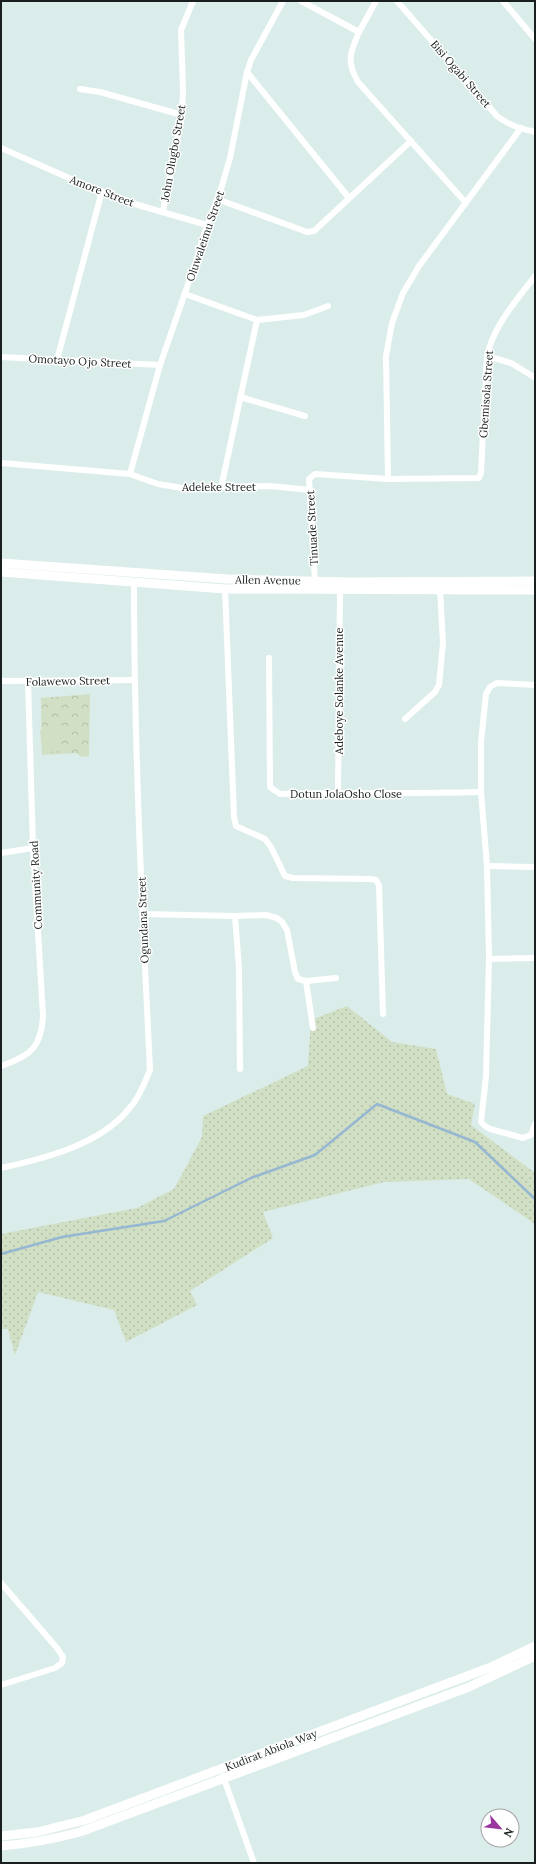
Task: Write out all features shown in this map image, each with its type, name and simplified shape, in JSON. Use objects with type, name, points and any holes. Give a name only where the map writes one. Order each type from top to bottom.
[{"type":"main road","name":"Allen Avenue","points":[[1,563],[227,579],[315,581],[535,581]]},
{"type":"main road","name":"Allen Avenue","points":[[1,572],[225,589],[535,590]]},
{"type":"main road","name":"Kudirat Abiola Way","points":[[1,1836],[43,1831],[85,1820],[491,1667],[535,1646]]},
{"type":"main road","name":"Kudirat Abiola Way","points":[[1,1846],[54,1839],[80,1832],[468,1687],[535,1656]]},
{"type":"street","name":"John Olugbo Street","points":[[163,211],[182,115],[183,90],[181,30],[193,1]]},
{"type":"street","name":"Oluwaleimu Street","points":[[130,474],[160,365],[230,158],[247,72],[251,60],[282,1]]},
{"type":"street","points":[[301,1],[359,32]]},
{"type":"street","points":[[376,1],[359,32],[350,59],[353,73],[358,82],[466,203]]},
{"type":"street","name":"Bisi Ogabi Street","points":[[397,1],[497,116],[521,128],[535,132]]},
{"type":"street","points":[[504,1],[535,39]]},
{"type":"street","points":[[247,72],[349,198]]},
{"type":"street","points":[[80,89],[100,92],[182,115]]},
{"type":"street","points":[[388,478],[386,356],[392,323],[403,293],[419,266],[521,128]]},
{"type":"street","points":[[217,199],[308,232],[314,231],[411,141]]},
{"type":"street","name":"Amore Street","points":[[1,148],[85,185],[138,205],[207,225]]},
{"type":"street","points":[[57,360],[102,191]]},
{"type":"street","name":"Gbemisola Street","points":[[388,478],[479,478],[481,473],[487,356],[490,341],[499,324],[535,276]]},
{"type":"street","points":[[185,294],[257,320],[304,315],[328,306]]},
{"type":"street","points":[[221,488],[257,320]]},
{"type":"street","points":[[487,356],[511,363],[534,377]]},
{"type":"street","name":"Omotayo Ojo Street","points":[[1,357],[160,365]]},
{"type":"street","points":[[240,397],[305,416]]},
{"type":"street","name":"Adeleke Street","points":[[1,463],[130,474],[158,484],[182,488],[270,486],[310,490]]},
{"type":"street","name":"Tinuade Street","points":[[315,581],[309,479],[311,476],[315,474],[388,478]]},
{"type":"street","name":"Ogundana Street","points":[[1,1168],[36,1161],[78,1145],[109,1128],[128,1111],[142,1090],[150,1070],[142,914],[134,680],[134,582]]},
{"type":"street","points":[[225,589],[234,817],[236,826],[265,839],[271,847],[285,876],[293,878],[376,880],[378,885],[383,1014]]},
{"type":"street","name":"Adeboye Solanke Avenue","points":[[338,792],[340,590]]},
{"type":"street","points":[[405,719],[435,692],[439,685],[443,643],[440,590]]},
{"type":"street","name":"Dotun JolaOsho Close","points":[[269,658],[270,787],[280,794],[338,792],[409,794],[482,792]]},
{"type":"street","name":"Folawewo Street","points":[[1,681],[134,680]]},
{"type":"street","name":"Community Road","points":[[1,1066],[22,1058],[30,1052],[43,1029],[33,848],[28,681]]},
{"type":"street","points":[[535,685],[497,684],[490,687],[486,694],[481,742],[482,792],[487,866],[489,959],[486,1076],[481,1122],[490,1129],[523,1138],[531,1135],[535,1124]]},
{"type":"street","points":[[1,853],[33,848]]},
{"type":"street","points":[[487,866],[535,866]]},
{"type":"street","points":[[142,914],[236,916],[266,915],[277,918],[282,922],[287,930],[295,972],[298,979],[306,981],[336,978]]},
{"type":"street","points":[[236,916],[239,968],[240,1069]]},
{"type":"street","points":[[489,959],[535,958]]},
{"type":"street","points":[[306,981],[313,1028]]},
{"type":"street","points":[[1,1582],[63,1657],[62,1663],[56,1668],[1,1685]]},
{"type":"street","points":[[221,1768],[254,1863]]},
{"type":"green space","points":[[90,694],[89,756],[81,757],[77,753],[42,755],[41,698]]},
{"type":"green space","points":[[59,729],[59,751],[42,752],[40,730]]},
{"type":"green space","points":[[347,1006],[392,1042],[436,1049],[447,1094],[475,1104],[471,1125],[535,1173],[535,1224],[469,1179],[384,1182],[263,1212],[273,1238],[190,1291],[197,1305],[126,1342],[114,1310],[38,1292],[15,1355],[8,1329],[1,1329],[1,1234],[137,1208],[174,1189],[202,1137],[203,1116],[308,1066],[311,1020]]},
{"type":"waterway","points":[[1,1254],[62,1237],[164,1221],[251,1178],[315,1155],[377,1104],[475,1142],[535,1199]]}]
